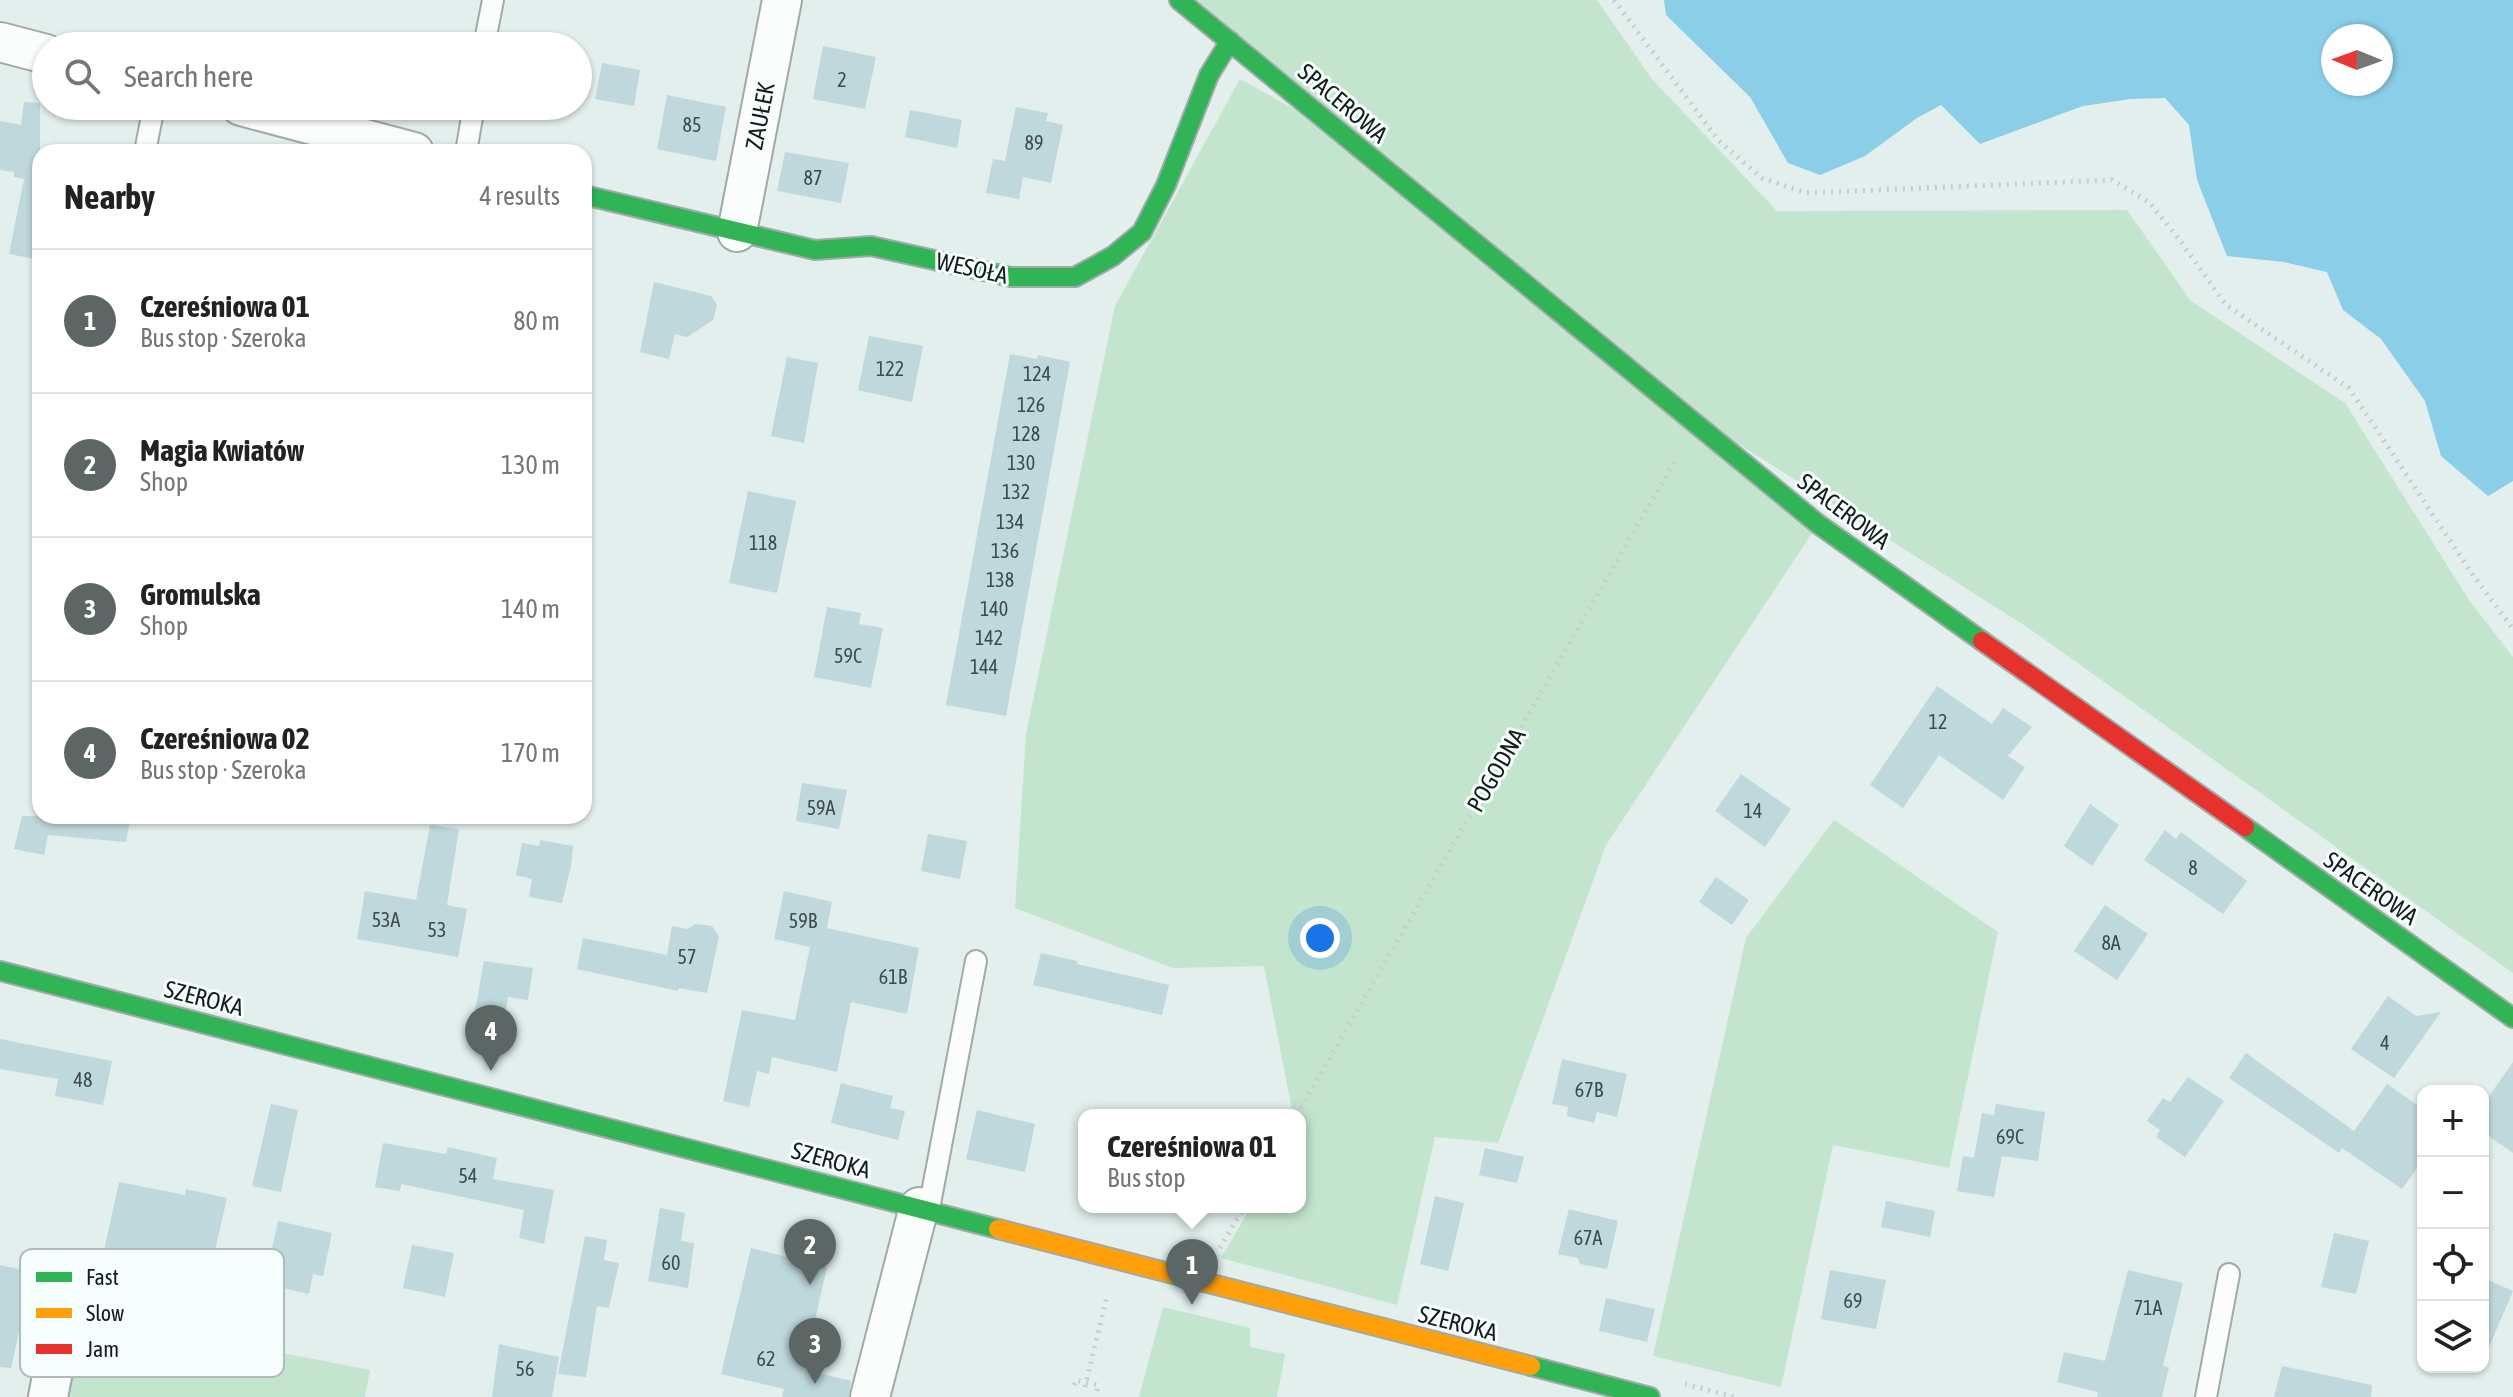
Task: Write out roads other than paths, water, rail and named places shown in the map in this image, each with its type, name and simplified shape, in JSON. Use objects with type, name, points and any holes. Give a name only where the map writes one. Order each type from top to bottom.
[{"type":"street","name":"ZAUŁEK","points":[[737,232],[782,0]]},
{"type":"street","name":"SPACEROWA","points":[[1179,0],[1818,524],[2513,1018]]},
{"type":"street","name":"WESOŁA","points":[[592,197],[815,250],[871,246],[1011,277],[1075,277],[1113,256],[1142,232],[1166,185],[1209,75],[1230,41]]},
{"type":"street","points":[[0,42],[32,50]]},
{"type":"street","points":[[294,120],[384,144]]},
{"type":"street","name":"SZEROKA","points":[[0,971],[1650,1397]]},
{"type":"street","points":[[870,1397],[924,1208]]},
{"type":"lane","points":[[487,32],[493,0]]},
{"type":"lane","points":[[147,144],[151,120]]},
{"type":"lane","points":[[467,144],[472,120]]},
{"type":"lane","points":[[924,1208],[976,961]]},
{"type":"lane","points":[[2206,1397],[2229,1274]]},
{"type":"water","points":[[1664,0],[2513,0],[2513,481],[2488,496],[2441,456],[2425,401],[2381,339],[2343,310],[2327,272],[2284,262],[2227,256],[2197,180],[2189,125],[2165,98],[2130,99],[2083,106],[1980,144],[1941,105],[1917,118],[1865,156],[1820,175],[1788,163],[1750,97],[1666,15]]},
{"type":"place","name":"Czereśniowa 02","points":[[491,1071]]},
{"type":"place","name":"Magia Kwiatów","points":[[810,1285]]},
{"type":"place","name":"Czereśniowa 01","points":[[1192,1305]]},
{"type":"place","name":"Gromulska","points":[[815,1384]]}]
